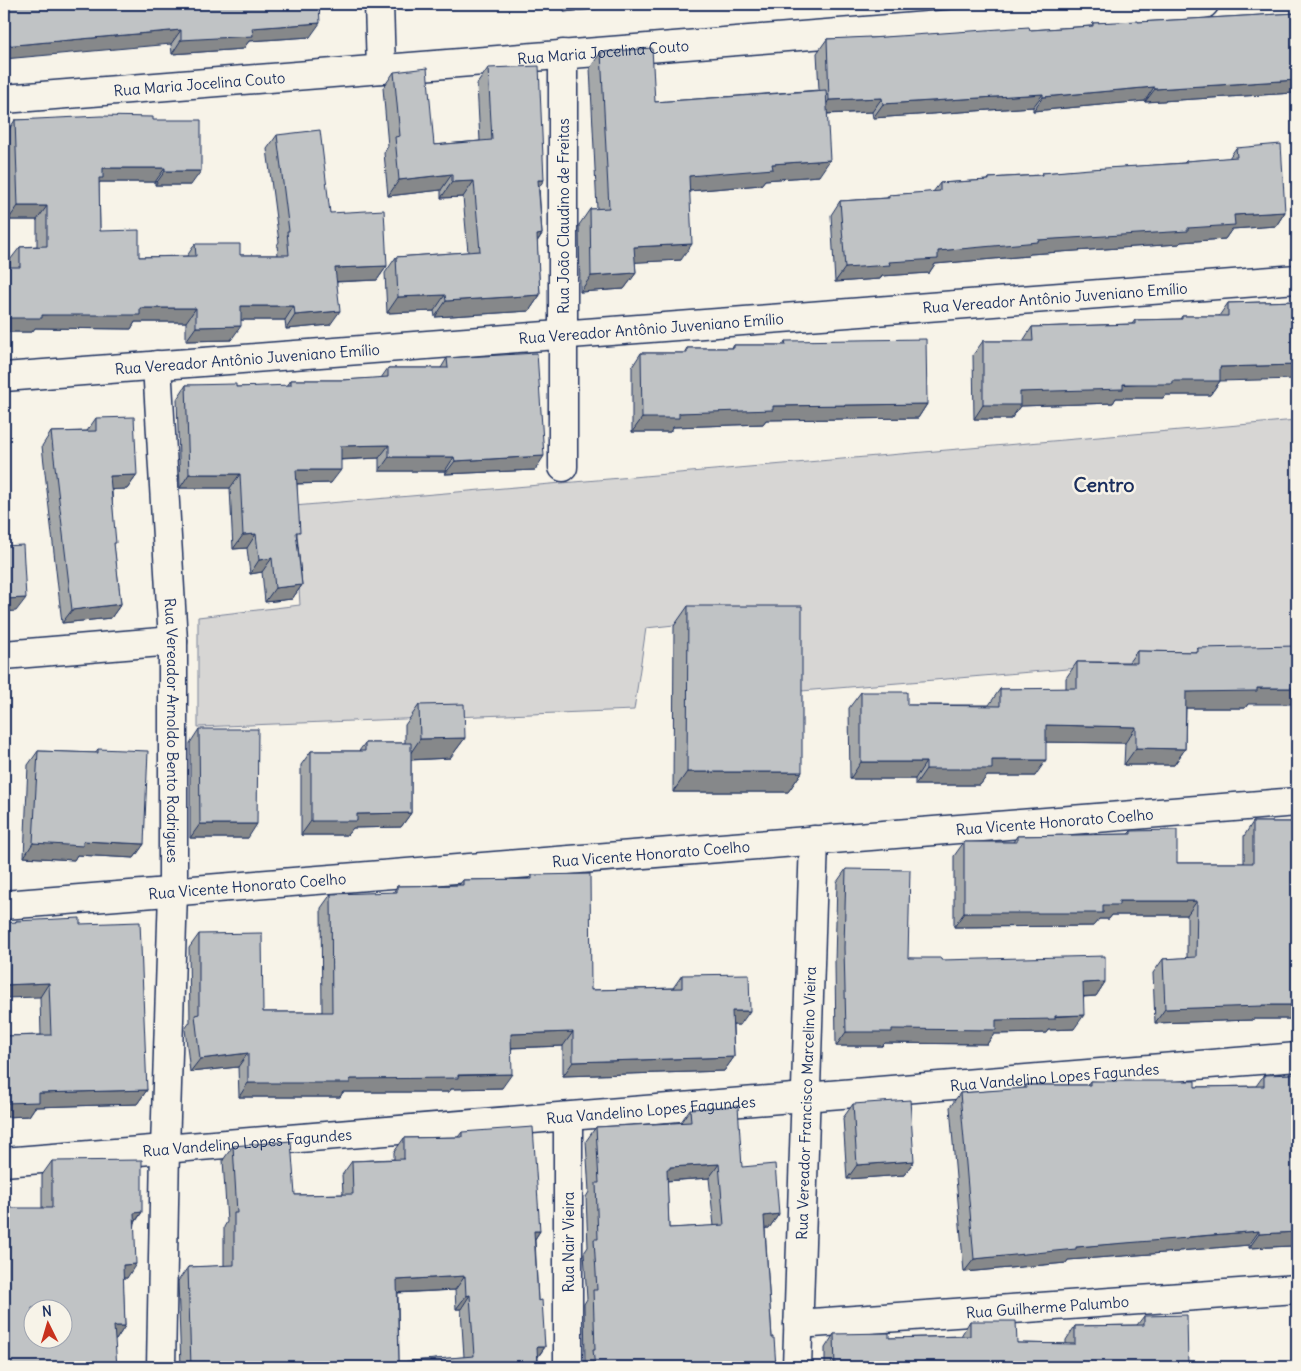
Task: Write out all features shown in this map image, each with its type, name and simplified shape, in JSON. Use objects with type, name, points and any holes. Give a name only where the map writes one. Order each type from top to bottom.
[{"type":"street","points":[[379,4],[381,69]]},
{"type":"street","name":"Rua Maria Jocelina Couto","points":[[4,99],[1204,4]]},
{"type":"street","name":"Rua João Claudino de Freitas","points":[[563,54],[563,467]]},
{"type":"street","name":"Rua Vereador Antônio Juveniano Emílio","points":[[4,377],[1297,279]]},
{"type":"street","name":"Rua Vereador Arnoldo Bento Rodrigues","points":[[157,365],[173,641],[174,891],[165,1149],[161,1367]]},
{"type":"street","points":[[4,655],[173,641]]},
{"type":"street","name":"Rua Vicente Honorato Coelho","points":[[4,905],[1297,802]]},
{"type":"street","name":"Rua Vereador Francisco Marcelino Vieira","points":[[797,1367],[814,840]]},
{"type":"street","name":"Rua Vandelino Lopes Fagundes","points":[[4,1162],[1297,1057]]},
{"type":"street","name":"Rua Nair Vieira","points":[[568,1117],[568,1367]]},
{"type":"street","name":"Rua Guilherme Palumbo","points":[[798,1324],[1297,1289]]},
{"type":"shaded area","points":[[1297,420],[1297,650],[789,692],[796,612],[646,628],[634,710],[198,727],[198,617],[300,605],[294,506]]},
{"type":"building","points":[[4,4],[319,4],[320,23],[252,28],[253,36],[181,40],[181,30],[4,46]]},
{"type":"building","points":[[1297,13],[1297,80],[1155,89],[1154,87],[1043,97],[1043,94],[883,104],[882,98],[829,100],[827,39],[870,38],[1029,27],[1030,30],[1093,26],[1093,23]]},
{"type":"building","points":[[652,48],[655,102],[826,90],[830,160],[772,164],[773,169],[689,176],[692,244],[634,247],[636,273],[591,276],[590,209],[609,208],[601,52]]},
{"type":"building","points":[[539,66],[544,180],[538,180],[542,234],[537,235],[540,295],[446,301],[445,295],[398,297],[396,257],[480,251],[474,181],[452,182],[452,174],[399,180],[395,137],[400,136],[394,72],[427,68],[434,145],[492,140],[488,68]]},
{"type":"building","points":[[101,116],[153,117],[153,120],[201,120],[201,171],[165,171],[165,168],[103,168],[103,178],[99,178],[100,231],[139,230],[139,257],[196,256],[195,244],[240,244],[240,255],[289,255],[287,231],[289,231],[277,135],[320,130],[330,213],[384,210],[387,266],[335,268],[340,311],[295,315],[294,306],[241,306],[241,326],[196,327],[196,308],[140,308],[140,315],[42,315],[42,318],[4,318],[5,267],[20,267],[20,247],[47,246],[47,206],[18,206],[15,120]]},
{"type":"building","points":[[1281,144],[1285,212],[1234,215],[1235,225],[1188,228],[1188,231],[1038,240],[1038,242],[938,251],[938,259],[889,262],[890,265],[845,268],[840,201],[889,198],[889,195],[940,191],[940,183],[989,180],[989,178],[1042,175],[1042,173],[1090,169],[1186,163],[1186,161],[1237,157],[1236,148]]},
{"type":"building","points":[[1297,301],[1297,365],[1220,367],[1220,381],[1173,381],[1173,384],[1123,384],[1123,389],[1020,392],[1020,405],[983,405],[983,341],[1033,341],[1032,327],[1135,324],[1135,320],[1182,319],[1182,316],[1228,316],[1228,303]]},
{"type":"building","points":[[926,339],[927,404],[773,406],[773,410],[679,413],[679,418],[642,418],[641,353],[687,353],[687,348],[734,348],[734,345],[786,345],[785,341]]},
{"type":"building","points":[[537,353],[544,456],[455,461],[454,457],[389,457],[389,445],[341,446],[341,470],[296,470],[300,532],[296,532],[302,585],[275,588],[272,558],[259,560],[256,534],[243,535],[240,474],[189,474],[186,385],[236,384],[236,387],[291,385],[291,380],[343,380],[388,377],[388,368],[448,368],[447,358]]},
{"type":"building","points":[[134,417],[137,475],[110,476],[116,543],[114,543],[121,604],[72,610],[51,432],[96,431],[96,418]]},
{"type":"building","points":[[23,545],[26,598],[4,599],[4,546]]},
{"type":"building","points":[[688,606],[802,606],[802,772],[687,772]]},
{"type":"building","points":[[1297,646],[1297,688],[1257,688],[1257,691],[1186,692],[1185,749],[1136,748],[1136,727],[1046,725],[1046,760],[992,760],[992,769],[926,769],[926,762],[861,762],[861,692],[907,692],[907,705],[1000,706],[1000,689],[1077,688],[1077,662],[1137,663],[1137,651],[1198,652],[1198,648]]},
{"type":"building","points":[[464,704],[465,738],[420,739],[419,705]]},
{"type":"building","points":[[199,729],[258,729],[257,824],[200,824]]},
{"type":"building","points":[[365,743],[411,743],[411,813],[357,814],[357,821],[311,821],[311,751],[365,751]]},
{"type":"building","points":[[98,749],[148,751],[144,844],[83,841],[83,846],[33,843],[38,751],[98,753]]},
{"type":"building","points":[[1253,822],[1297,822],[1297,1005],[1165,1009],[1163,959],[1196,957],[1197,901],[1119,901],[1119,905],[1103,905],[1103,913],[964,913],[964,842],[1017,842],[1017,836],[1131,834],[1131,831],[1177,830],[1177,863],[1253,863]]},
{"type":"building","points":[[846,869],[910,870],[908,958],[941,958],[941,960],[1105,956],[1105,982],[1083,983],[1084,1015],[1055,1016],[1055,1019],[996,1020],[996,1030],[892,1029],[892,1032],[846,1032],[844,948]]},
{"type":"building","points":[[590,874],[591,990],[682,988],[682,975],[749,974],[750,1011],[732,1011],[734,1057],[573,1062],[573,1032],[511,1034],[512,1074],[458,1075],[458,1078],[350,1079],[350,1083],[248,1083],[248,1053],[200,1059],[195,1015],[199,1014],[199,934],[262,933],[263,1012],[332,1012],[331,894],[397,892],[397,886],[463,885],[463,880],[532,879],[532,875]]},
{"type":"building","points":[[80,918],[80,924],[140,922],[147,1090],[39,1093],[39,1102],[4,1103],[4,1036],[51,1035],[49,983],[4,985],[4,923]]},
{"type":"building","points":[[1296,1074],[1297,1232],[1259,1234],[1259,1231],[1076,1247],[1076,1249],[974,1259],[960,1093],[1026,1088],[1026,1085],[1090,1085],[1090,1081],[1195,1081],[1195,1087],[1264,1086],[1264,1075]]},
{"type":"building","points":[[910,1100],[914,1161],[857,1165],[853,1104]]},
{"type":"building","points":[[738,1106],[742,1167],[775,1164],[779,1214],[764,1216],[772,1338],[774,1338],[776,1367],[595,1367],[593,1350],[595,1350],[593,1290],[597,1290],[594,1239],[598,1239],[596,1183],[599,1183],[596,1127],[691,1122],[690,1109]],"holes":[[[719,1164],[724,1225],[669,1228],[667,1169],[670,1169],[670,1167]]]},
{"type":"building","points":[[533,1127],[540,1231],[534,1231],[538,1301],[542,1300],[545,1347],[537,1347],[538,1367],[191,1367],[188,1267],[234,1265],[234,1213],[237,1213],[233,1146],[291,1141],[295,1195],[353,1194],[352,1161],[404,1159],[404,1138],[462,1137],[462,1132]],"holes":[[[465,1276],[466,1296],[470,1295],[474,1356],[399,1362],[397,1280]]]},
{"type":"building","points":[[142,1160],[142,1212],[134,1213],[136,1264],[123,1265],[125,1326],[114,1326],[117,1367],[4,1367],[4,1208],[52,1208],[52,1161]]},
{"type":"building","points":[[1187,1315],[1188,1367],[835,1367],[834,1334],[889,1333],[889,1338],[970,1336],[970,1321],[1016,1321],[1017,1343],[1075,1344],[1075,1326],[1144,1325],[1144,1316]]},
{"type":"district","name":"Centro","points":[[1104,484]]}]
